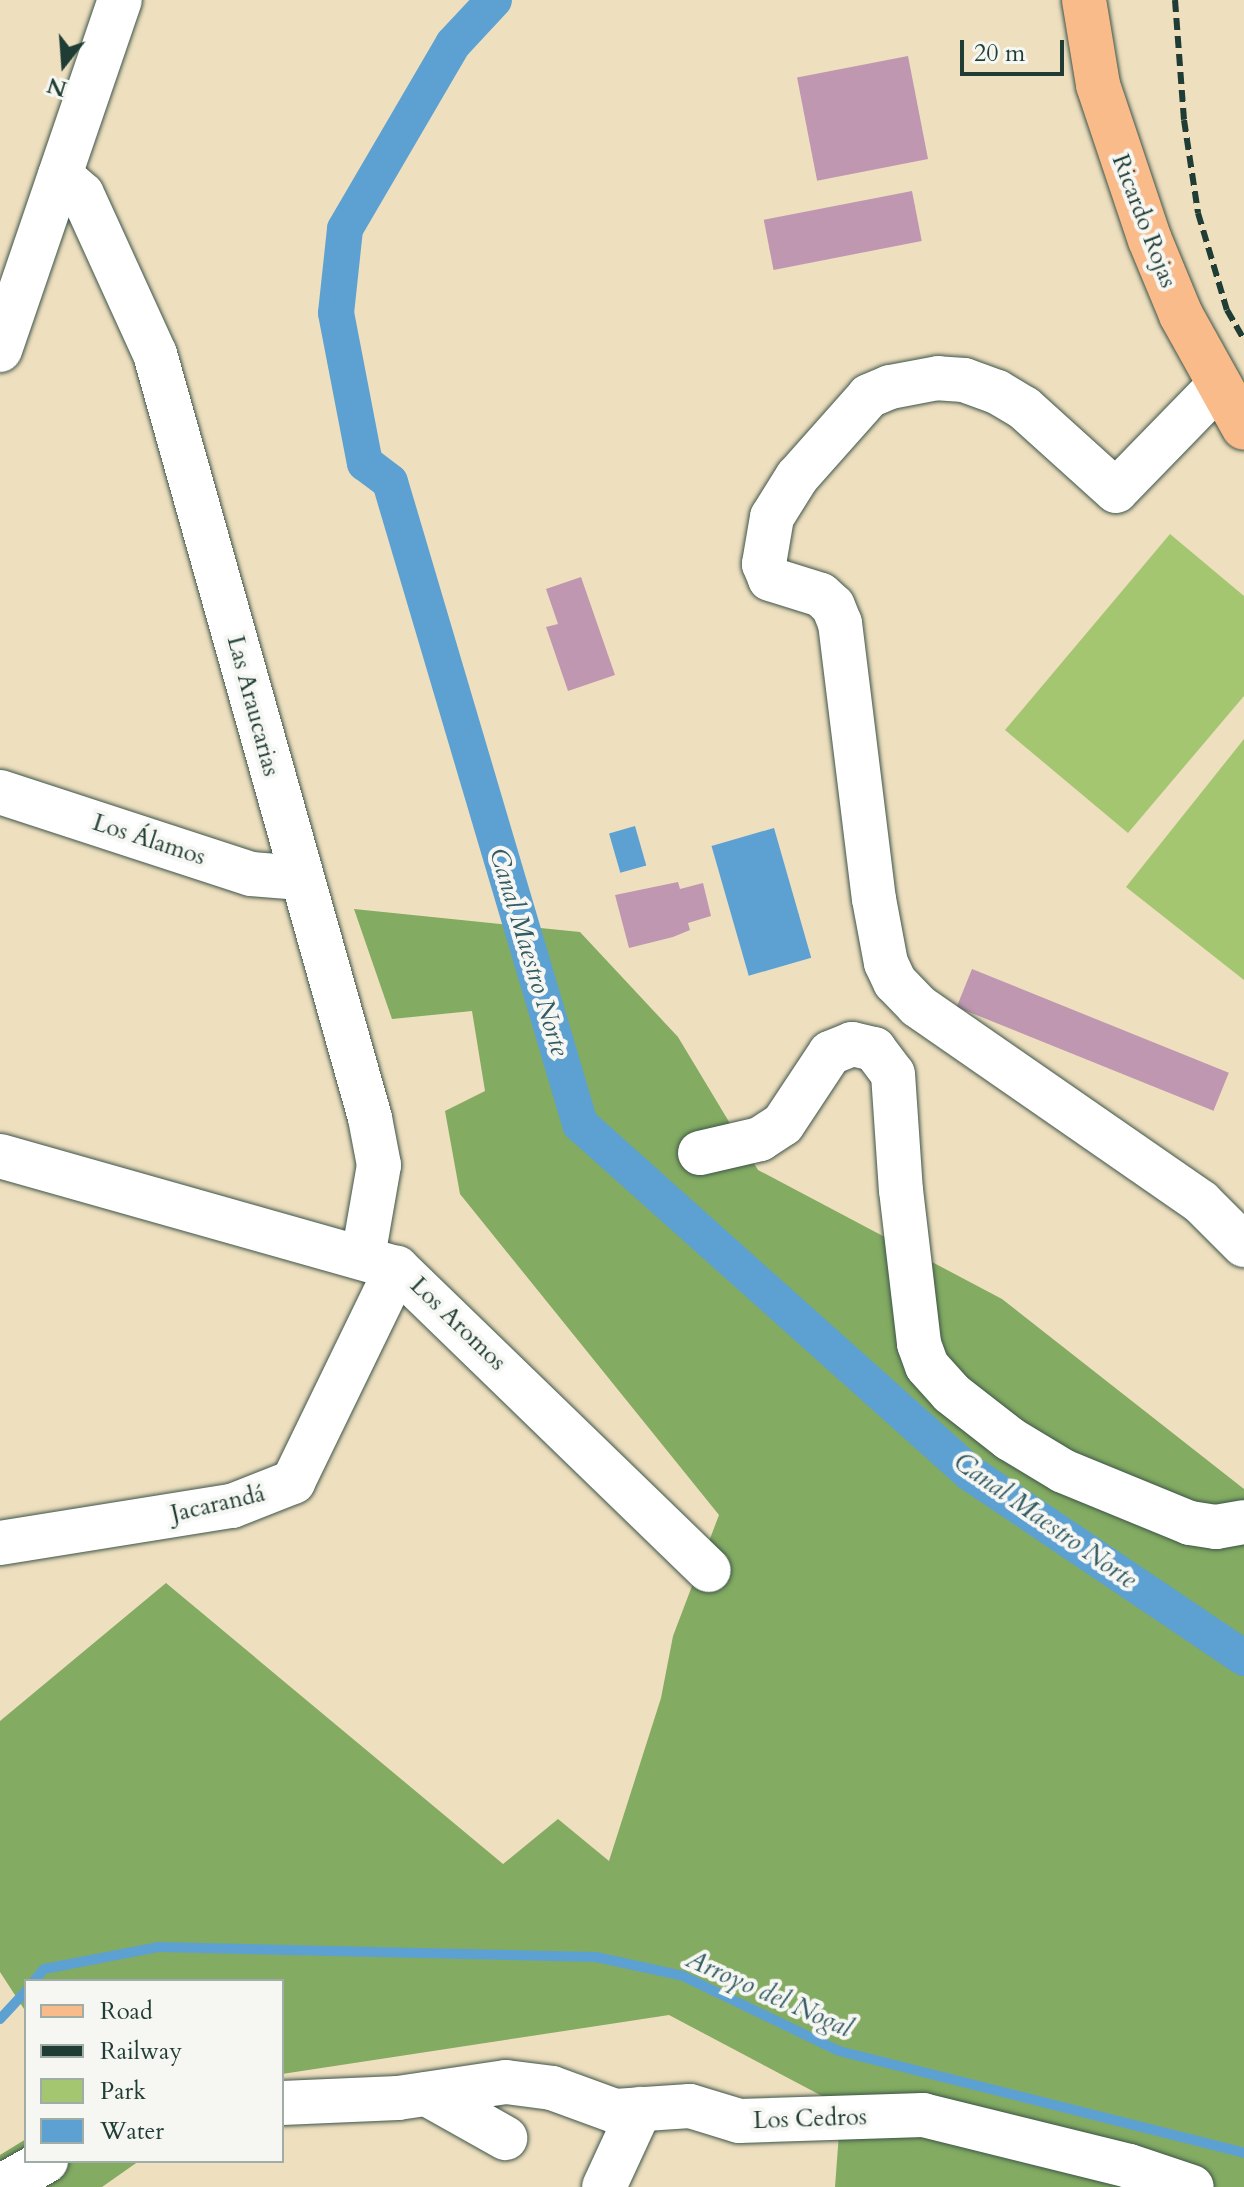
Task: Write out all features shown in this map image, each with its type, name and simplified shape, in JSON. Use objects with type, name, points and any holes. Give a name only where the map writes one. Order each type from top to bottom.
[{"type":"main road","name":"Ricardo Rojas","points":[[1084,0],[1098,85],[1121,163],[1181,315],[1244,428]]},
{"type":"street","points":[[0,350],[120,0]]},
{"type":"street","name":"Las Araucarias","points":[[60,175],[82,194],[155,354],[379,1165],[380,1262]]},
{"type":"street","points":[[1218,386],[1116,491],[1024,408],[997,392],[938,378],[890,387],[869,396],[797,477],[772,517],[764,564],[770,579],[821,595],[840,623],[874,899],[886,963],[895,982],[918,1006],[1201,1202],[1244,1244]]},
{"type":"street","name":"Los Álamos","points":[[0,792],[251,874],[301,878]]},
{"type":"street","points":[[700,1153],[760,1139],[783,1124],[830,1053],[852,1044],[874,1049],[893,1074],[908,1252],[919,1344],[927,1366],[951,1393],[1010,1439],[1063,1471],[1190,1523],[1216,1527],[1244,1522]]},
{"type":"street","name":"Los Aromos","points":[[0,1156],[380,1262],[709,1570]]},
{"type":"street","name":"Jacarandá","points":[[0,1543],[232,1506],[293,1482],[380,1262]]},
{"type":"street","name":"Los Cedros","points":[[284,2103],[427,2094],[506,2082],[552,2088],[615,2111],[690,2106],[739,2121],[923,2115],[1129,2166],[1192,2187]]},
{"type":"street","points":[[427,2094],[505,2138]]},
{"type":"street","points":[[604,2187],[640,2109]]},
{"type":"street","points":[[0,2187],[42,2163]]},
{"type":"green space","points":[[1170,534],[1244,596],[1244,696],[1128,833],[1005,730]]},
{"type":"green space","points":[[1244,739],[1244,980],[1126,887]]},
{"type":"green space","points":[[354,909],[580,932],[678,1037],[758,1170],[1002,1299],[1244,1489],[1244,2187],[835,2187],[841,2106],[669,2015],[284,2074],[284,1979],[24,1979],[24,2009],[0,1972],[0,1721],[166,1583],[503,1864],[558,1819],[609,1861],[661,1698],[673,1636],[719,1515],[460,1194],[445,1111],[485,1091],[472,1011],[392,1019]]},
{"type":"green space","points":[[24,2140],[24,2163],[136,2163],[102,2187],[0,2187],[0,2155]]},
{"type":"water","points":[[635,826],[646,865],[620,873],[609,833]]},
{"type":"water","points":[[774,828],[811,958],[749,976],[712,846]]},
{"type":"building","points":[[908,56],[928,159],[817,181],[797,78]]},
{"type":"building","points":[[912,191],[922,241],[774,270],[764,220]]},
{"type":"building","points":[[581,577],[615,675],[568,691],[546,627],[558,624],[546,589]]},
{"type":"building","points":[[678,882],[680,889],[703,883],[711,916],[688,923],[690,930],[673,937],[629,948],[615,895]]},
{"type":"building","points":[[972,969],[1229,1073],[1213,1111],[957,1007]]},
{"type":"waterway","name":"Canal Maestro Norte","points":[[494,0],[453,44],[345,229],[336,313],[365,463],[390,482],[580,1124],[970,1473],[1244,1658]]},
{"type":"waterway","name":"Arroyo del Nogal","points":[[36,1979],[44,1969],[158,1947],[596,1957],[683,1976],[839,2051],[1244,2153]]},
{"type":"waterway","name":"Arroyo del Nogal","points":[[0,2019],[24,1993]]},
{"type":"railway","points":[[1175,0],[1184,120],[1198,213],[1227,310],[1244,340]]}]
